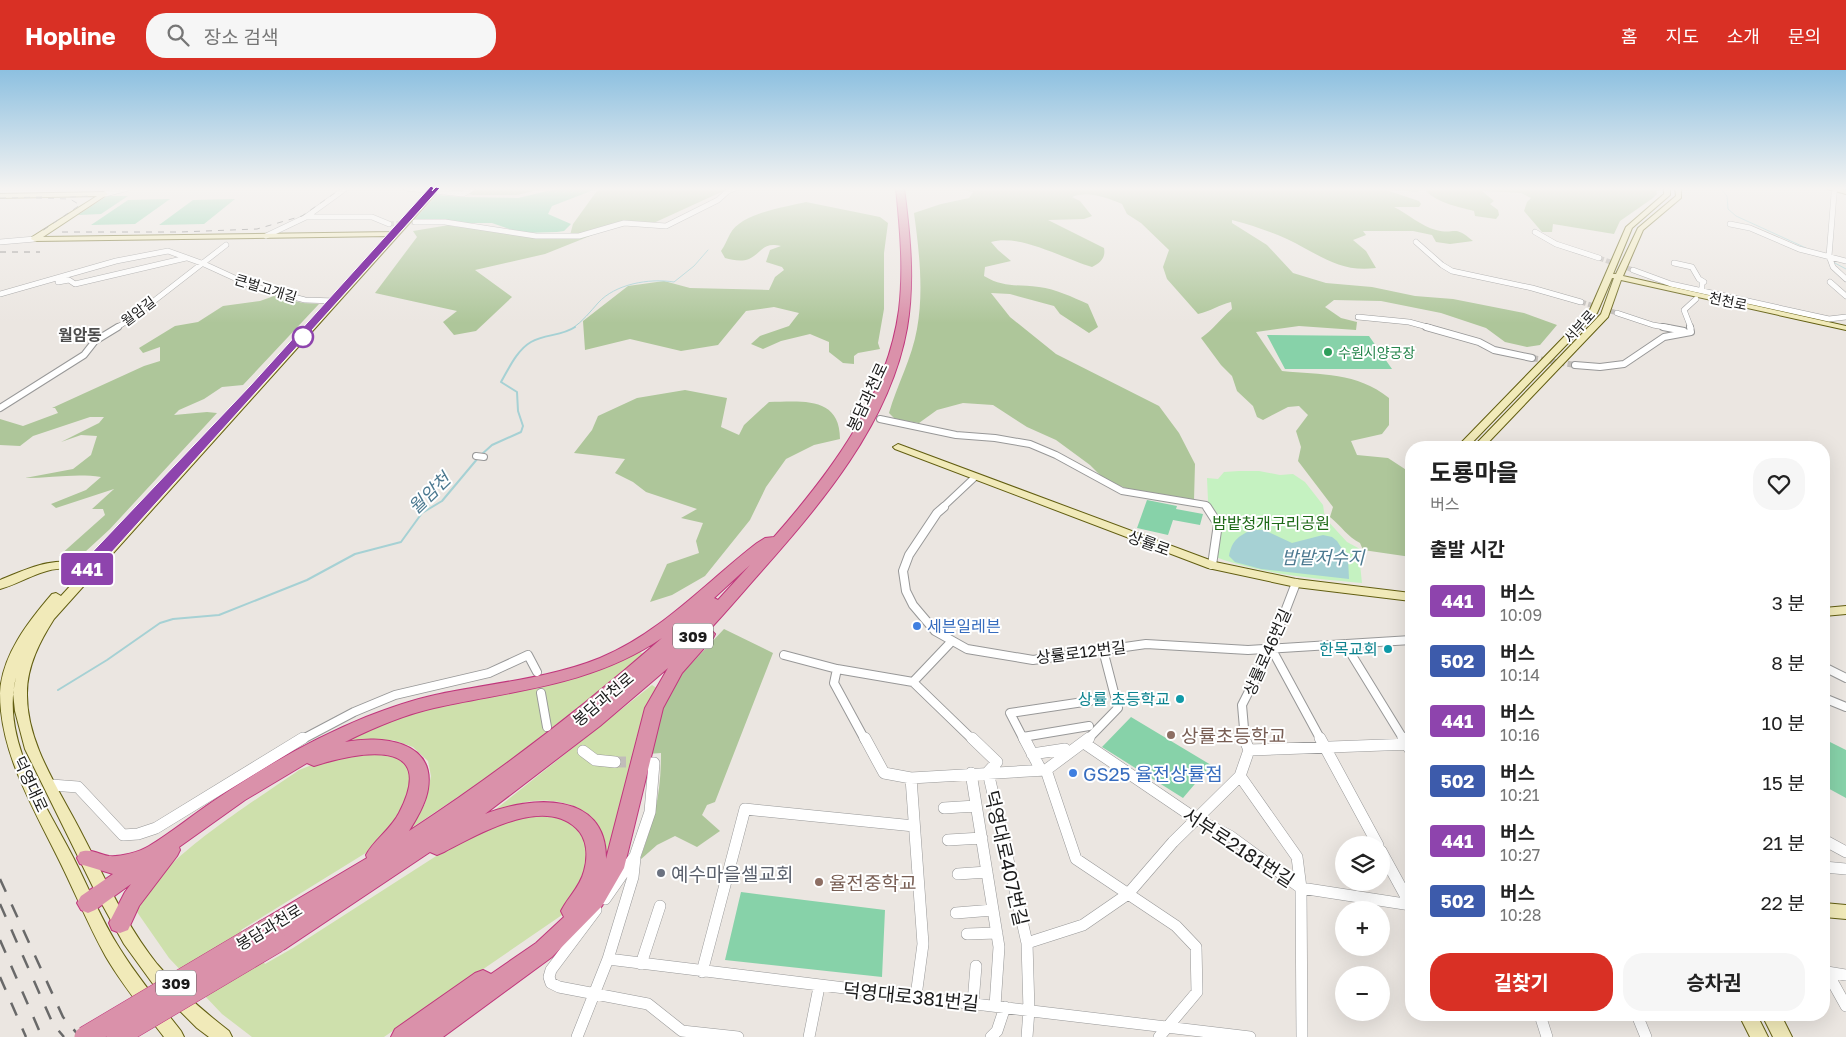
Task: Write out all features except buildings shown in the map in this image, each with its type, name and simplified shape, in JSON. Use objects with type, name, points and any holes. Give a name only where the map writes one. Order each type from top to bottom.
[{"type":"highway","name":"봉담과천로","points":[[85,1037],[393,868],[552,754],[637,685],[693,635],[773,542],[828,469],[857,422],[878,377],[890,343],[896,312],[896,233]]},
{"type":"highway","name":"봉담과천로","points":[[117,1037],[272,936],[345,881],[400,847],[479,793],[576,722],[661,651],[743,570],[799,519],[833,474],[860,432],[884,384],[897,347],[907,285],[904,233]]},
{"type":"highway","points":[[96,898],[129,875],[149,865],[165,850],[234,798],[283,768],[340,737],[404,710],[567,675],[606,662],[640,644],[684,614],[714,590],[756,550],[773,542],[773,555],[676,669],[654,708],[614,868],[595,899],[544,950],[423,1037]]},
{"type":"highway","points":[[87,858],[106,866],[116,865],[165,850],[316,758],[361,745],[380,745],[397,748],[409,756],[419,768],[420,786],[414,804],[402,825],[385,847],[345,881]]},
{"type":"highway","points":[[393,868],[488,820],[513,812],[536,809],[556,810],[576,816],[587,826],[594,838],[597,856],[591,883],[577,906],[559,925],[505,966],[403,1037]]},
{"type":"highway","points":[[120,923],[132,899],[165,850]]},
{"type":"street","points":[[36,239],[45,233]]},
{"type":"street","points":[[266,236],[272,233]]},
{"type":"street","points":[[517,233],[536,236],[585,235],[591,233]]},
{"type":"street","points":[[1537,233],[1556,244],[1598,258]]},
{"type":"street","name":"서부로","points":[[1468,441],[1594,311],[1626,233]]},
{"type":"street","name":"서부로","points":[[1484,441],[1605,315],[1618,277],[1638,233]]},
{"type":"street","points":[[1762,233],[1800,250],[1830,259],[1845,260]]},
{"type":"street","points":[[1832,233],[1830,259],[1833,267],[1846,279]]},
{"type":"street","points":[[0,242],[22,242],[36,239],[231,241],[266,236],[392,234]]},
{"type":"street","name":"덕영대로","points":[[96,898],[19,761],[6,720],[6,696],[10,672],[20,645],[39,616],[86,569],[333,301],[392,234]]},
{"type":"street","name":"월암길","points":[[0,408],[80,358],[93,346],[95,341],[132,318],[174,284],[204,264],[231,241]]},
{"type":"street","points":[[1416,242],[1442,265],[1452,271],[1532,288],[1581,302]]},
{"type":"street","name":"큰벌고개길","points":[[24,288],[116,261],[168,251],[204,264],[252,286],[305,300],[333,301]]},
{"type":"street","points":[[0,294],[69,280],[75,284],[135,269],[157,267],[186,258]]},
{"type":"street","points":[[1674,263],[1692,267],[1699,279],[1704,282],[1702,282],[1702,291]]},
{"type":"street","points":[[1633,270],[1671,284],[1702,291],[1829,319],[1846,317]]},
{"type":"street","name":"천천로","points":[[1609,275],[1846,328]]},
{"type":"street","points":[[1830,282],[1846,296]]},
{"type":"street","points":[[1691,332],[1690,323],[1684,310],[1696,299]]},
{"type":"street","points":[[1617,313],[1653,325],[1691,332]]},
{"type":"street","points":[[1358,317],[1409,322],[1478,342],[1494,350],[1532,358]]},
{"type":"street","points":[[1575,365],[1612,368],[1636,358],[1657,341],[1668,336],[1691,332]]},
{"type":"street","points":[[880,418],[956,435],[995,438],[1030,444],[1056,455],[1122,491],[1206,505],[1218,524],[1212,565]]},
{"type":"street","name":"상률로","points":[[898,447],[1212,565],[1296,583],[1405,596]]},
{"type":"street","name":"상률로12번길","points":[[975,477],[938,513],[909,555],[903,572],[906,591],[913,606],[935,631],[951,642],[967,649],[1033,660],[1146,644],[1248,650],[1405,641]]},
{"type":"street","points":[[0,585],[39,569],[56,565],[74,564],[86,569]]},
{"type":"street","name":"덕영대로","points":[[86,569],[50,616],[35,640],[24,666],[20,692],[22,714],[36,757],[87,858],[96,898]]},
{"type":"street","name":"상률로46번길","points":[[1249,750],[1244,735],[1242,705],[1271,648],[1296,583]]},
{"type":"street","points":[[1322,587],[1338,584],[1405,590]]},
{"type":"street","points":[[1322,587],[1342,595],[1405,602]]},
{"type":"street","points":[[1830,611],[1846,610]]},
{"type":"street","points":[[784,655],[837,669],[914,682],[951,642]]},
{"type":"street","points":[[1344,644],[1405,739]]},
{"type":"street","points":[[1271,648],[1373,836]]},
{"type":"street","points":[[837,669],[834,683],[884,774],[911,778],[1044,770],[1084,743],[1118,708],[1103,650]]},
{"type":"street","points":[[50,785],[78,787],[123,835],[138,834],[156,828],[319,730],[384,699],[421,687],[477,676],[505,667],[528,655],[537,672]]},
{"type":"street","points":[[1830,670],[1846,678]]},
{"type":"street","name":"덕영대로407번길","points":[[914,682],[997,762],[988,772],[1027,943],[1028,1037]]},
{"type":"street","points":[[541,694],[547,727]]},
{"type":"street","points":[[1090,700],[1010,713],[1032,754],[1044,770],[1076,859],[1176,926],[1196,947],[1197,992],[1159,1037]]},
{"type":"street","points":[[1830,701],[1846,708]]},
{"type":"street","points":[[1023,737],[1089,726]]},
{"type":"street","name":"서부로2181번길","points":[[1084,743],[1196,819],[1230,836],[1301,888],[1405,903]]},
{"type":"street","points":[[1027,943],[1083,925],[1128,894],[1173,842],[1240,776],[1249,750],[1326,747],[1405,747]]},
{"type":"street","points":[[1032,754],[1065,749]]},
{"type":"street","points":[[583,751],[595,760],[615,762]]},
{"type":"street","points":[[577,1037],[608,959],[632,877],[635,856],[650,812],[654,763],[647,763]]},
{"type":"street","points":[[971,774],[999,947],[1000,1006],[997,1031],[992,1037]]},
{"type":"street","points":[[1240,776],[1297,857],[1301,888],[1302,1037]]},
{"type":"street","points":[[911,778],[923,944],[916,996]]},
{"type":"street","points":[[944,808],[976,806]]},
{"type":"street","points":[[702,972],[746,809],[914,826]]},
{"type":"street","points":[[948,840],[982,838]]},
{"type":"street","points":[[1830,843],[1846,852]]},
{"type":"street","points":[[635,856],[623,876],[551,970],[549,977],[551,983],[559,987],[648,1004],[682,1031],[738,1037]]},
{"type":"street","points":[[1390,867],[1405,895]]},
{"type":"street","points":[[1830,868],[1846,869]]},
{"type":"street","points":[[958,874],[987,872]]},
{"type":"street","points":[[96,898],[120,923],[152,970],[201,1020],[223,1037]]},
{"type":"street","points":[[96,898],[111,949],[136,988],[175,1037]]},
{"type":"street","points":[[642,964],[660,906]]},
{"type":"street","points":[[956,913],[993,910]]},
{"type":"street","points":[[1830,911],[1846,912]]},
{"type":"street","points":[[967,934],[997,933]]},
{"type":"street","name":"덕영대로381번길","points":[[608,959],[702,972],[1250,1037]]},
{"type":"street","points":[[973,1003],[976,966]]},
{"type":"street","points":[[1830,972],[1846,975]]},
{"type":"street","points":[[1830,977],[1846,1006]]},
{"type":"street","points":[[809,1037],[819,986]]},
{"type":"street","points":[[1542,1021],[1547,1037]]},
{"type":"street","points":[[1639,1021],[1646,1037]]},
{"type":"street","points":[[1751,1021],[1759,1037]]},
{"type":"street","points":[[1775,1021],[1783,1037]]},
{"type":"green space","points":[[414,233],[570,235],[571,233],[597,233],[545,254],[475,270],[512,297],[476,331],[454,335],[443,322],[457,311],[375,293],[417,237]]},
{"type":"green space","points":[[887,233],[884,253],[884,309],[878,343],[880,349],[858,353],[854,356],[854,364],[843,363],[829,352],[829,342],[810,334],[781,341],[763,349],[751,344],[760,336],[789,326],[799,313],[774,307],[746,311],[718,345],[681,351],[630,339],[585,350],[583,321],[628,286],[664,281],[690,288],[769,290],[775,277],[784,270],[782,267],[766,262],[770,250],[781,246],[770,245],[749,259],[734,260],[725,258],[721,251],[730,234]]},
{"type":"green space","points":[[917,233],[1074,233],[1104,248],[1102,260],[1092,267],[1028,244],[1003,240],[991,242],[1011,261],[985,267],[984,276],[1004,284],[1052,290],[1088,304],[1098,327],[1089,333],[1060,314],[1054,306],[1010,294],[991,293],[1010,317],[1056,354],[1159,406],[1179,433],[1195,464],[1194,500],[1136,492],[1105,480],[1090,465],[1056,440],[1027,427],[993,405],[963,403],[937,410],[919,423],[895,419],[889,413],[912,350],[919,315],[920,271]]},
{"type":"green space","points":[[1152,233],[1248,233],[1267,245],[1293,273],[1326,283],[1372,287],[1415,296],[1453,299],[1524,313],[1557,325],[1540,345],[1527,347],[1505,342],[1486,328],[1441,313],[1381,301],[1334,300],[1325,307],[1341,318],[1357,322],[1356,330],[1299,326],[1256,332],[1282,371],[1325,374],[1351,379],[1364,383],[1389,398],[1389,425],[1382,434],[1351,441],[1357,455],[1388,458],[1405,469],[1405,556],[1363,550],[1360,543],[1348,535],[1330,517],[1333,507],[1298,461],[1301,447],[1296,431],[1308,415],[1299,406],[1288,407],[1263,420],[1257,417],[1253,406],[1237,391],[1232,376],[1221,365],[1201,338],[1232,309],[1231,302],[1198,314],[1167,279],[1163,267],[1169,250]]},
{"type":"green space","points":[[1273,233],[1365,233],[1366,235],[1353,240],[1366,251],[1376,268],[1351,268],[1340,265]]},
{"type":"green space","points":[[1423,233],[1462,233],[1473,241],[1450,244],[1436,242],[1432,235]]},
{"type":"green space","points":[[274,296],[303,303],[319,304],[243,385],[222,387],[204,399],[179,410],[174,415],[217,413],[110,529],[85,552],[76,556],[59,556],[105,515],[103,509],[92,509],[114,489],[56,508],[51,504],[86,490],[101,477],[25,478],[73,469],[91,455],[97,436],[81,435],[61,442],[99,423],[104,417],[90,417],[33,436],[20,446],[0,445],[0,419],[23,426],[58,413],[55,408],[52,408],[144,366],[160,361],[160,347],[143,353],[139,348],[175,326],[198,322],[223,306],[260,301]]},
{"type":"green space","name":"수원시양궁장","points":[[1267,335],[1369,336],[1392,369],[1285,369]]},
{"type":"green space","points":[[685,390],[727,398],[721,427],[739,435],[744,425],[769,402],[805,402],[826,408],[833,415],[838,425],[840,439],[814,445],[786,459],[766,487],[750,520],[705,576],[672,595],[650,602],[667,564],[699,553],[696,541],[703,523],[681,518],[697,509],[646,492],[633,482],[615,473],[625,459],[574,453],[592,430],[598,416],[637,398]]},
{"type":"green space","name":"밤밭청개구리공원","points":[[1259,471],[1280,475],[1293,474],[1305,482],[1323,505],[1325,518],[1347,542],[1360,549],[1354,552],[1360,564],[1362,583],[1266,571],[1210,555],[1215,531],[1208,501],[1207,478],[1218,479],[1224,472]]},
{"type":"green space","points":[[1147,500],[1177,506],[1176,509],[1203,514],[1200,525],[1173,520],[1168,535],[1137,528]]},
{"type":"green space","points":[[724,629],[773,653],[715,802],[707,805],[702,815],[720,831],[697,847],[675,836],[657,845],[640,860],[653,819],[658,795],[661,753],[648,754],[660,709],[677,679]]},
{"type":"green space","points":[[638,651],[645,655],[501,768],[404,833],[425,804],[431,776],[428,761],[413,747],[393,740],[369,741],[311,756],[366,728],[415,711]]},
{"type":"green space","points":[[652,685],[660,690],[648,707],[637,736],[612,853],[598,882],[601,853],[600,835],[597,825],[583,811],[563,803],[542,800],[522,803],[491,813]]},
{"type":"green space","points":[[1131,717],[1211,765],[1183,798],[1102,747]]},
{"type":"green space","points":[[1830,742],[1846,750],[1846,798],[1830,789]]},
{"type":"green space","points":[[383,750],[412,765],[414,794],[377,846],[241,930],[265,964],[472,833],[526,814],[568,817],[593,844],[579,899],[562,915],[384,1037],[252,1037],[222,1014],[169,958],[137,912],[146,893],[183,854],[233,815],[299,770],[317,763]]},
{"type":"green space","points":[[741,892],[885,910],[882,977],[725,960]]},
{"type":"water","name":"밤밭저수지","points":[[1251,530],[1264,530],[1292,543],[1323,535],[1332,537],[1337,541],[1348,558],[1349,579],[1261,569],[1235,562],[1229,556],[1234,543],[1239,537]]},
{"type":"waterway","points":[[1773,233],[1806,248]]},
{"type":"waterway","name":"월암천","points":[[573,328],[605,296],[633,284],[654,281],[674,282],[694,266],[708,250]]},
{"type":"waterway","points":[[1833,262],[1846,269]]},
{"type":"waterway","name":"월암천","points":[[481,455],[492,445],[521,432],[523,426],[518,411],[517,392],[501,382],[517,354],[536,339],[565,332],[575,327]]},
{"type":"waterway","name":"월암천","points":[[58,690],[107,660],[160,623],[173,619],[219,615],[307,580],[355,554],[401,542],[422,513],[442,501],[478,458]]},
{"type":"tunnel","points":[[1599,258],[1633,270]]},
{"type":"tunnel","points":[[1581,302],[1617,313]]},
{"type":"tunnel","points":[[1532,358],[1575,365]]},
{"type":"tunnel","points":[[850,413],[873,417]]},
{"type":"tunnel","points":[[615,762],[641,762]]},
{"type":"railway","points":[[0,252],[40,252]]},
{"type":"railway","points":[[0,879],[63,1017],[80,1037]]},
{"type":"railway","points":[[0,904],[53,1024],[64,1037]]},
{"type":"railway","points":[[0,940],[42,1037]]},
{"type":"railway","points":[[0,977],[26,1037]]},
{"type":"bus line","name":"441","points":[[391,233],[252,387],[83,567],[89,570],[261,384],[396,233]]},
{"type":"place","name":"수원시양궁장","points":[[1328,352]]},
{"type":"place","name":"세븐일레븐","points":[[917,626]]},
{"type":"place","name":"한목교회","points":[[1388,649]]},
{"type":"place","name":"상률 초등학교","points":[[1180,699]]},
{"type":"place","name":"상률초등학교","points":[[1171,735]]},
{"type":"place","name":"GS25 율전상률점","points":[[1073,773]]},
{"type":"place","name":"예수마을셀교회","points":[[661,873]]},
{"type":"place","name":"율전중학교","points":[[819,882]]},
{"type":"district","name":"월암동","points":[[80,335]]}]
